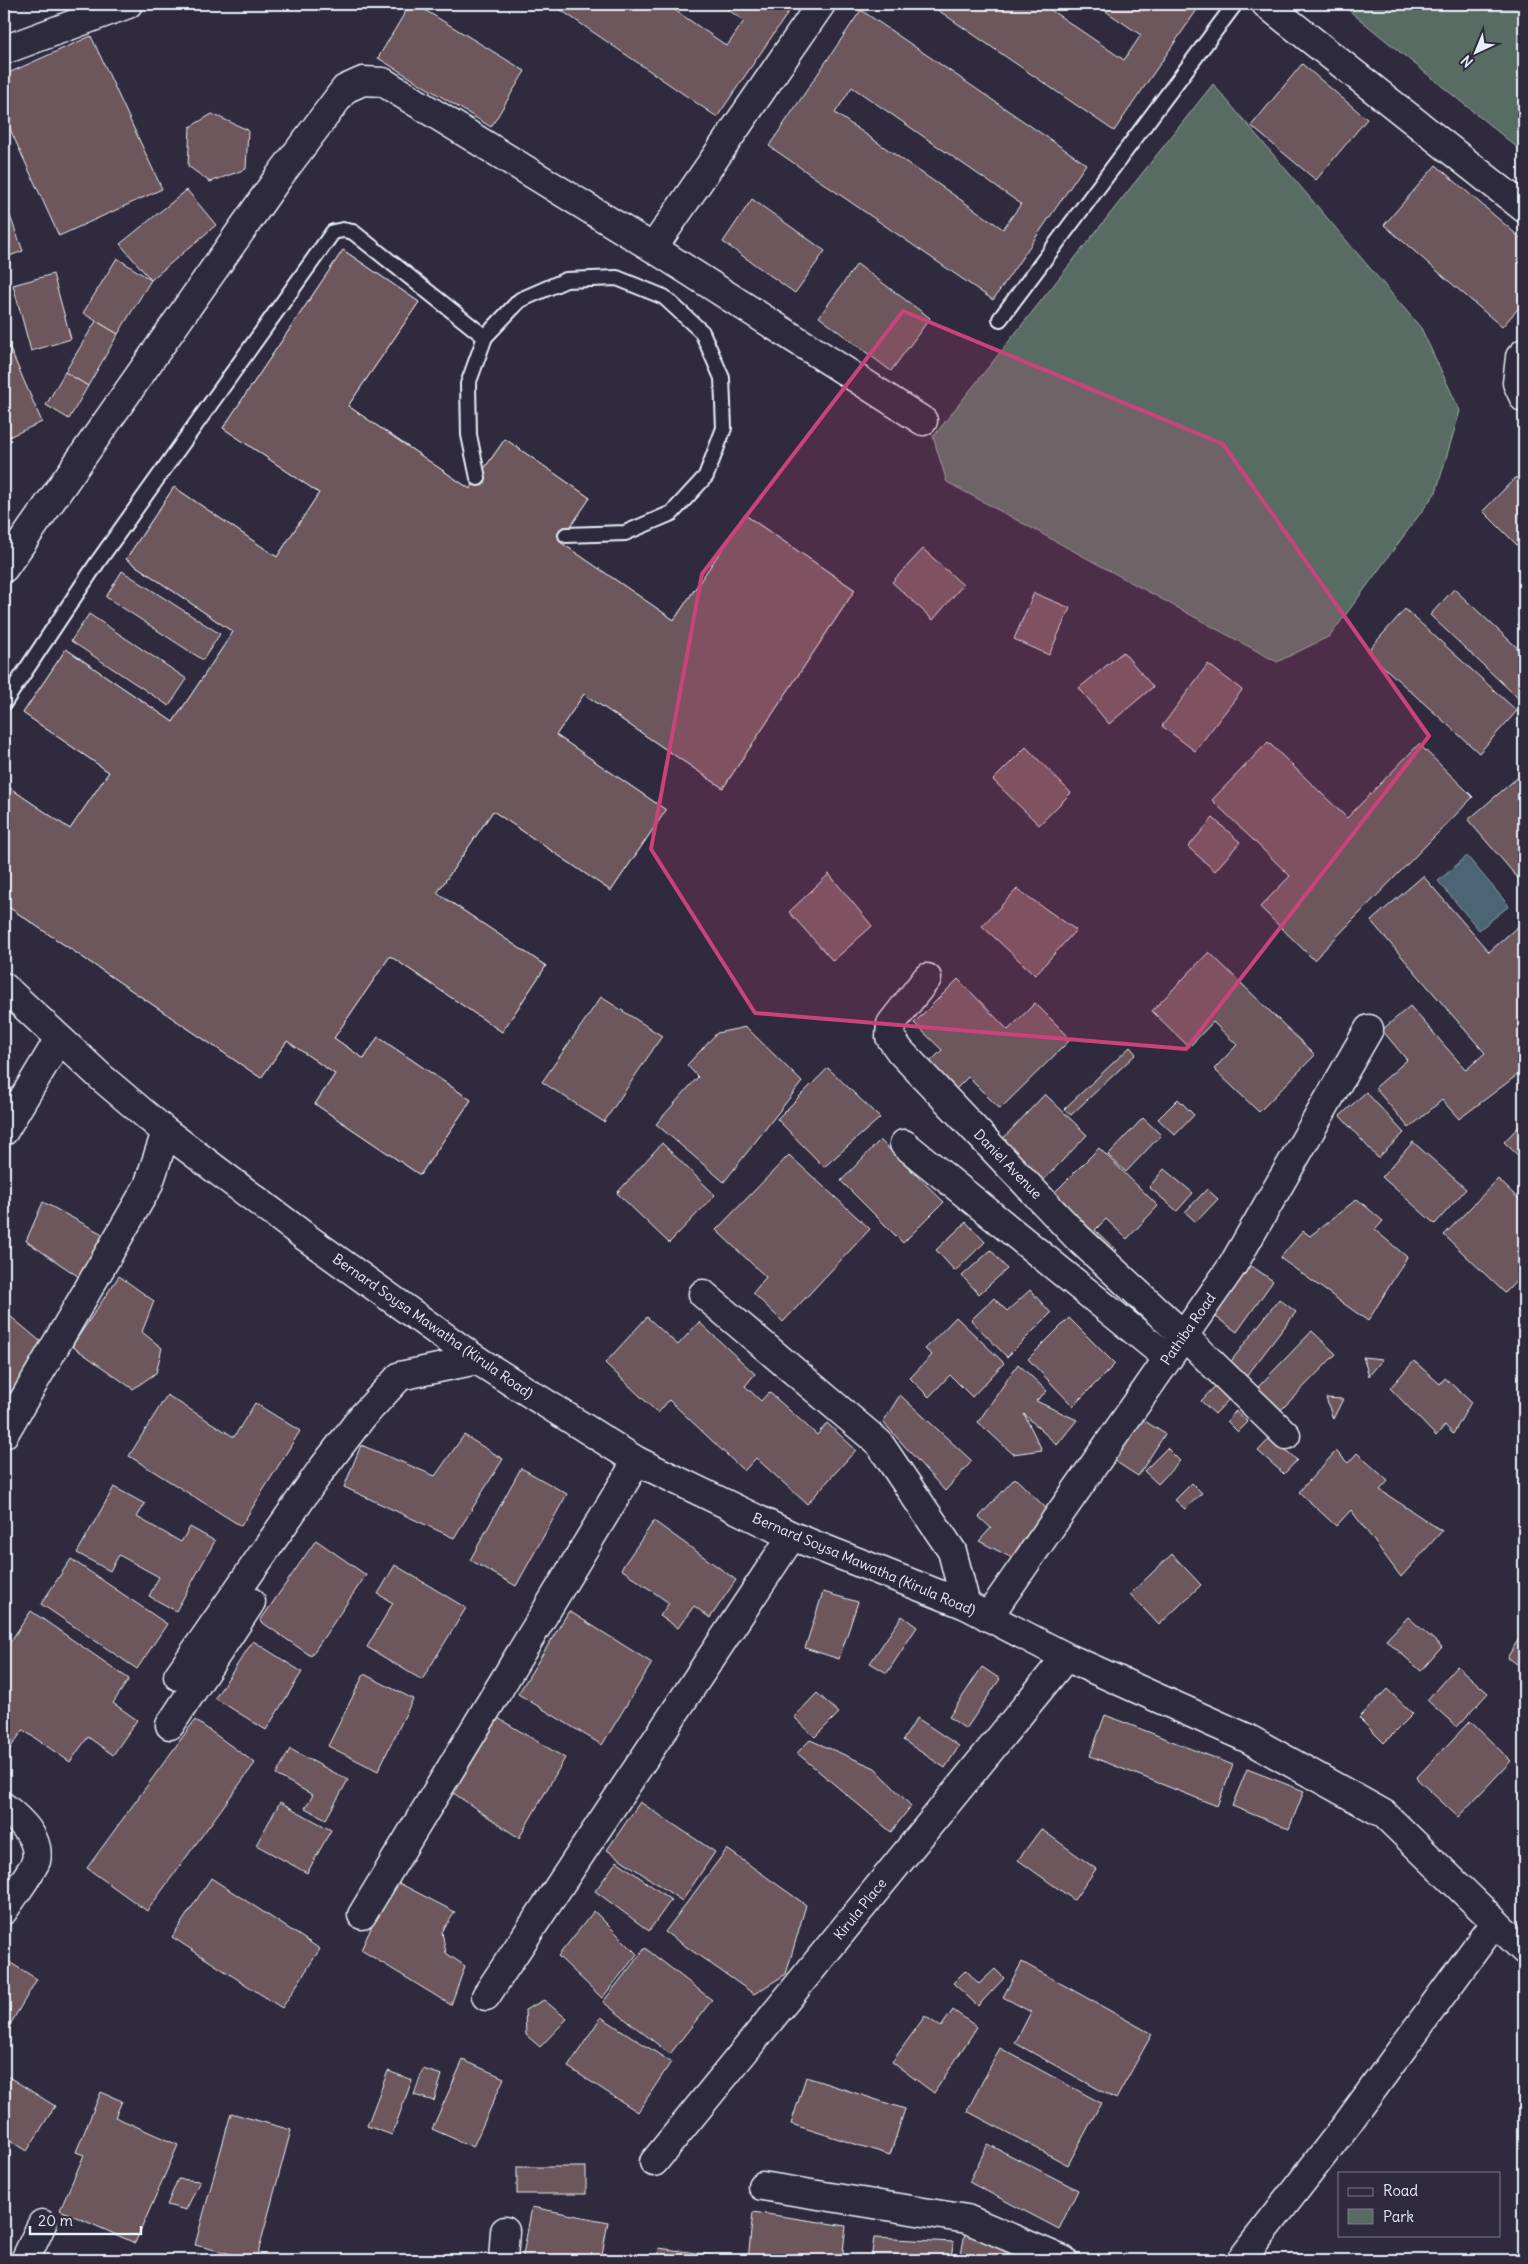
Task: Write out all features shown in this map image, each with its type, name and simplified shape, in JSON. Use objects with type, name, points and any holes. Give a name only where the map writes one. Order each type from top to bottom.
[{"type":"street","points":[[4,50],[128,4]]},
{"type":"street","points":[[654,248],[822,4]]},
{"type":"street","points":[[1266,4],[1524,208]]},
{"type":"street","points":[[4,568],[278,178],[345,89],[362,82],[383,82],[654,248],[923,421]]},
{"type":"street","points":[[1524,353],[1520,357],[1516,384],[1524,398]]},
{"type":"street","name":"Daniel Avenue","points":[[928,978],[891,1024],[890,1037],[912,1064],[1077,1237],[1184,1336],[1286,1435]]},
{"type":"street","name":"Bernard Soysa Mawatha (Kirula Road)","points":[[4,987],[102,1078],[166,1132],[307,1238],[477,1360],[637,1461],[792,1536],[977,1611],[1066,1657],[1247,1738],[1384,1814],[1515,1935]]},
{"type":"street","name":"Pathiba Road","points":[[977,1611],[1168,1358],[1233,1264],[1369,1029]]},
{"type":"street","points":[[4,1131],[59,1039]]},
{"type":"street","points":[[4,1434],[148,1186],[166,1132]]},
{"type":"street","points":[[904,1144],[1168,1358]]},
{"type":"street","points":[[703,1294],[879,1443],[952,1552],[977,1611]]},
{"type":"street","points":[[178,1676],[319,1472],[362,1417],[400,1376],[477,1360]]},
{"type":"street","points":[[170,1725],[330,1484],[362,1417]]},
{"type":"street","points":[[362,1916],[637,1461]]},
{"type":"street","points":[[486,1996],[792,1536]]},
{"type":"street","name":"Kirula Place","points":[[654,2162],[1066,1657]]},
{"type":"street","points":[[4,1807],[19,1820],[34,1840],[36,1862],[4,1910]]},
{"type":"street","points":[[1241,2260],[1347,2124],[1515,1935]]},
{"type":"street","points":[[762,2186],[967,2219],[1063,2260]]},
{"type":"street","points":[[25,2260],[42,2224]]},
{"type":"street","points":[[502,2260],[505,2232]]},
{"type":"lane","points":[[1000,318],[1235,4]]},
{"type":"lane","points":[[4,703],[97,563],[333,232],[343,230],[353,232],[486,337]]},
{"type":"lane","points":[[478,478],[469,435],[468,384],[486,337],[520,300],[566,280],[617,278],[664,297],[702,332],[722,378],[724,428],[706,476],[672,513],[625,533],[566,535]]},
{"type":"highlighted area","points":[[903,311],[1223,444],[1429,736],[1186,1049],[755,1013],[651,849],[702,574]]},
{"type":"green space","points":[[1341,4],[1524,4],[1524,153]]},
{"type":"green space","points":[[1213,84],[1421,328],[1460,411],[1436,492],[1330,636],[1277,662],[947,482],[933,437]]},
{"type":"water","points":[[1467,856],[1509,906],[1479,930],[1438,881]]},
{"type":"building","points":[[410,4],[415,4],[525,71],[491,127],[378,58]]},
{"type":"building","points":[[552,4],[666,4],[727,46],[744,21],[720,4],[794,4],[717,117]]},
{"type":"building","points":[[929,4],[1042,4],[1124,60],[1141,35],[1095,4],[1201,4],[1114,131]]},
{"type":"building","points":[[861,10],[1086,164],[993,300],[769,146]],"holes":[[[852,87],[1021,204],[1003,229],[835,113]]]},
{"type":"building","points":[[91,36],[162,189],[59,236],[4,116],[4,75]]},
{"type":"building","points":[[1302,64],[1367,119],[1316,180],[1251,126]]},
{"type":"building","points":[[212,114],[248,130],[246,169],[210,182],[188,166],[190,127]]},
{"type":"building","points":[[1436,165],[1524,241],[1524,302],[1502,327],[1384,225]]},
{"type":"building","points":[[187,190],[216,225],[151,280],[120,244]]},
{"type":"building","points":[[752,199],[825,251],[795,293],[723,242]]},
{"type":"building","points":[[4,200],[23,251],[4,258]]},
{"type":"building","points":[[343,250],[419,302],[348,406],[470,489],[505,439],[590,498],[560,542],[674,620],[745,515],[855,590],[723,788],[584,694],[556,735],[666,810],[611,891],[493,811],[437,893],[546,966],[502,1032],[390,956],[334,1038],[364,1059],[378,1037],[471,1100],[420,1175],[315,1104],[335,1074],[287,1041],[261,1078],[4,904],[4,784],[70,829],[109,772],[23,713],[66,649],[173,722],[233,632],[126,559],[174,487],[277,557],[319,493],[223,428]],"holes":[[[352,528],[542,653],[507,708],[316,584]],[[265,665],[451,785],[402,861],[216,741]],[[169,818],[348,936],[314,988],[134,870]]]},
{"type":"building","points":[[343,250],[419,302],[348,406],[470,489],[505,439],[590,498],[560,542],[674,620],[745,515],[855,590],[723,788],[584,694],[556,735],[666,810],[611,891],[493,811],[437,893],[546,966],[502,1032],[390,956],[334,1038],[364,1059],[378,1037],[471,1100],[420,1175],[315,1104],[335,1074],[287,1041],[261,1078],[4,904],[4,784],[70,829],[109,772],[23,713],[66,649],[173,722],[233,632],[126,559],[174,487],[277,557],[319,493],[223,428]]},
{"type":"building","points":[[117,258],[151,280],[118,334],[83,313]]},
{"type":"building","points":[[857,264],[930,318],[891,371],[819,317]]},
{"type":"building","points":[[53,274],[71,339],[31,351],[13,285]]},
{"type":"building","points":[[96,321],[118,334],[88,386],[65,372]]},
{"type":"building","points":[[4,335],[42,422],[4,439]]},
{"type":"building","points":[[65,372],[88,386],[69,419],[46,405]]},
{"type":"building","points":[[1516,477],[1524,484],[1524,552],[1483,511]]},
{"type":"building","points":[[923,549],[963,585],[933,620],[892,582]]},
{"type":"building","points":[[122,571],[220,634],[203,660],[106,597]]},
{"type":"building","points":[[1454,589],[1524,654],[1524,691],[1518,698],[1430,615]]},
{"type":"building","points":[[1034,593],[1070,608],[1049,655],[1014,639]]},
{"type":"building","points":[[1405,609],[1517,711],[1479,753],[1367,652]]},
{"type":"building","points":[[89,614],[187,679],[169,706],[71,641]]},
{"type":"building","points":[[1123,652],[1153,687],[1109,724],[1079,688]]},
{"type":"building","points":[[1208,664],[1242,690],[1195,751],[1162,726]]},
{"type":"building","points":[[1268,742],[1347,818],[1419,744],[1473,797],[1314,960],[1260,907],[1290,876],[1212,800]]},
{"type":"building","points":[[1026,747],[1071,793],[1039,825],[993,780]]},
{"type":"building","points":[[1524,772],[1524,885],[1468,820]]},
{"type":"building","points":[[1213,818],[1240,842],[1215,871],[1188,847]]},
{"type":"building","points":[[829,874],[872,926],[833,961],[789,912]]},
{"type":"building","points":[[1423,876],[1489,952],[1524,921],[1524,1070],[1459,1119],[1442,1100],[1409,1128],[1375,1088],[1407,1060],[1382,1030],[1410,1006],[1466,1070],[1485,1053],[1371,921]]},
{"type":"building","points":[[1017,889],[1076,930],[1035,975],[982,926]]},
{"type":"building","points":[[1209,952],[1315,1055],[1259,1112],[1214,1069],[1237,1045],[1213,1022],[1189,1047],[1152,1011]]},
{"type":"building","points":[[958,979],[1008,1030],[1035,1003],[1071,1039],[1000,1109],[968,1077],[950,1095],[924,1068],[942,1050],[914,1023]]},
{"type":"building","points":[[601,997],[662,1036],[604,1122],[542,1082]]},
{"type":"building","points":[[746,1027],[802,1082],[724,1182],[656,1124],[698,1077],[687,1065],[717,1033]]},
{"type":"building","points":[[1130,1047],[1136,1054],[1071,1115],[1064,1109]]},
{"type":"building","points":[[828,1068],[880,1118],[824,1167],[777,1119]]},
{"type":"building","points":[[1366,1092],[1404,1133],[1378,1158],[1340,1116]]},
{"type":"building","points":[[1045,1094],[1087,1135],[1036,1188],[994,1148]]},
{"type":"building","points":[[1178,1099],[1194,1115],[1175,1135],[1158,1119]]},
{"type":"building","points":[[1143,1118],[1161,1135],[1126,1172],[1108,1155]]},
{"type":"building","points":[[1524,1121],[1524,1161],[1504,1142]]},
{"type":"building","points":[[880,1140],[944,1202],[903,1243],[841,1181]]},
{"type":"building","points":[[1413,1142],[1466,1189],[1435,1224],[1382,1177]]},
{"type":"building","points":[[662,1143],[715,1195],[669,1243],[617,1193]]},
{"type":"building","points":[[1099,1148],[1158,1206],[1127,1239],[1106,1219],[1095,1230],[1116,1250],[1108,1259],[1047,1200]]},
{"type":"building","points":[[789,1155],[870,1229],[783,1322],[753,1293],[766,1277],[716,1230]]},
{"type":"building","points":[[1164,1169],[1193,1193],[1177,1211],[1149,1187]]},
{"type":"building","points":[[1498,1179],[1524,1204],[1524,1273],[1505,1293],[1444,1235]]},
{"type":"building","points":[[1207,1189],[1218,1199],[1196,1222],[1185,1212]]},
{"type":"building","points":[[1357,1199],[1383,1221],[1375,1230],[1407,1257],[1368,1321],[1280,1258],[1303,1231],[1310,1236]]},
{"type":"building","points":[[43,1202],[110,1238],[85,1281],[26,1241]]},
{"type":"building","points":[[966,1222],[985,1242],[955,1271],[936,1250]]},
{"type":"building","points":[[991,1250],[1007,1269],[979,1294],[962,1276]]},
{"type":"building","points":[[1243,1260],[1273,1281],[1237,1332],[1209,1312]]},
{"type":"building","points":[[119,1276],[154,1301],[142,1332],[162,1348],[156,1373],[133,1389],[72,1346]]},
{"type":"building","points":[[1030,1290],[1051,1313],[1007,1357],[971,1320],[994,1298],[1007,1311]]},
{"type":"building","points":[[1279,1299],[1296,1312],[1246,1377],[1229,1364]]},
{"type":"building","points":[[4,1311],[46,1346],[15,1394],[4,1388]]},
{"type":"building","points":[[647,1317],[678,1345],[699,1322],[755,1374],[745,1386],[761,1401],[769,1392],[817,1435],[827,1423],[856,1450],[807,1504],[756,1458],[744,1471],[669,1400],[658,1413],[605,1363]]},
{"type":"building","points":[[956,1317],[1004,1363],[972,1397],[950,1375],[929,1397],[910,1378],[932,1355],[925,1349]]},
{"type":"building","points":[[1069,1318],[1115,1364],[1073,1406],[1028,1359]]},
{"type":"building","points":[[1312,1331],[1336,1354],[1281,1410],[1258,1387]]},
{"type":"building","points":[[1363,1357],[1383,1359],[1369,1376]]},
{"type":"building","points":[[1414,1361],[1440,1384],[1445,1378],[1471,1402],[1453,1434],[1445,1425],[1436,1436],[1390,1388]]},
{"type":"building","points":[[1018,1364],[1047,1391],[1036,1401],[1077,1420],[1057,1445],[1024,1414],[1042,1450],[1013,1454],[978,1422]]},
{"type":"building","points":[[1220,1381],[1234,1394],[1215,1414],[1201,1401]]},
{"type":"building","points":[[167,1395],[234,1437],[255,1403],[300,1431],[241,1526],[129,1456]]},
{"type":"building","points":[[900,1395],[972,1461],[945,1491],[883,1422]]},
{"type":"building","points":[[1326,1398],[1343,1399],[1333,1419]]},
{"type":"building","points":[[1236,1411],[1248,1422],[1238,1432],[1227,1421]]},
{"type":"building","points":[[1137,1416],[1165,1434],[1138,1476],[1110,1458]]},
{"type":"building","points":[[464,1435],[503,1459],[454,1538],[344,1487],[361,1445],[435,1476]]},
{"type":"building","points":[[1271,1437],[1297,1460],[1284,1474],[1258,1451]]},
{"type":"building","points":[[1167,1448],[1180,1461],[1158,1484],[1144,1471]]},
{"type":"building","points":[[1336,1451],[1348,1463],[1357,1453],[1388,1481],[1380,1490],[1442,1531],[1401,1577],[1351,1510],[1336,1526],[1299,1492]]},
{"type":"building","points":[[521,1468],[567,1494],[516,1586],[470,1560]]},
{"type":"building","points":[[1015,1478],[1049,1511],[1014,1559],[979,1541],[991,1528],[979,1517]]},
{"type":"building","points":[[1192,1483],[1202,1493],[1185,1509],[1175,1500]]},
{"type":"building","points":[[114,1487],[145,1504],[137,1517],[181,1542],[190,1527],[215,1541],[176,1611],[149,1596],[159,1577],[119,1555],[110,1571],[77,1553]]},
{"type":"building","points":[[654,1521],[736,1580],[710,1618],[694,1606],[678,1628],[660,1616],[669,1603],[621,1569]]},
{"type":"building","points":[[316,1540],[366,1575],[311,1656],[260,1621]]},
{"type":"building","points":[[1172,1554],[1201,1585],[1159,1625],[1130,1594]]},
{"type":"building","points":[[71,1559],[167,1624],[137,1669],[41,1604]]},
{"type":"building","points":[[395,1565],[466,1608],[422,1680],[367,1647],[393,1603],[378,1594]]},
{"type":"building","points":[[823,1592],[858,1602],[839,1659],[805,1648]]},
{"type":"building","points":[[31,1611],[129,1679],[113,1703],[137,1720],[113,1755],[88,1737],[70,1762],[23,1730],[4,1757],[4,1651]]},
{"type":"building","points":[[569,1611],[652,1663],[602,1745],[518,1694]]},
{"type":"building","points":[[902,1616],[917,1627],[887,1673],[870,1663]]},
{"type":"building","points":[[1408,1617],[1442,1647],[1421,1671],[1386,1640]]},
{"type":"building","points":[[1524,1630],[1524,1668],[1507,1658]]},
{"type":"building","points":[[253,1641],[302,1672],[266,1730],[215,1698]]},
{"type":"building","points":[[1457,1666],[1488,1693],[1457,1727],[1427,1700]]},
{"type":"building","points":[[982,1667],[1000,1679],[966,1729],[949,1717]]},
{"type":"building","points":[[364,1674],[413,1699],[378,1771],[328,1746]]},
{"type":"building","points":[[1387,1689],[1413,1714],[1384,1743],[1359,1718]]},
{"type":"building","points":[[817,1693],[839,1713],[815,1737],[794,1717]]},
{"type":"building","points":[[486,1711],[565,1758],[519,1838],[443,1786]]},
{"type":"building","points":[[1105,1715],[1233,1765],[1217,1806],[1090,1756]]},
{"type":"building","points":[[917,1718],[959,1746],[945,1768],[903,1740]]},
{"type":"building","points":[[195,1720],[255,1763],[147,1911],[87,1868]]},
{"type":"building","points":[[1470,1721],[1511,1761],[1458,1817],[1416,1778]]},
{"type":"building","points":[[810,1740],[875,1768],[911,1806],[891,1832],[797,1753]]},
{"type":"building","points":[[290,1749],[348,1780],[326,1819],[305,1808],[313,1795],[276,1775]]},
{"type":"building","points":[[1247,1769],[1304,1791],[1289,1829],[1232,1806]]},
{"type":"building","points":[[280,1802],[331,1830],[307,1873],[256,1845]]},
{"type":"building","points":[[640,1802],[715,1852],[682,1901],[607,1850]]},
{"type":"building","points":[[1041,1829],[1096,1869],[1074,1900],[1018,1860]]},
{"type":"building","points":[[727,1849],[806,1905],[786,1974],[754,1994],[665,1932]]},
{"type":"building","points":[[617,1861],[671,1900],[649,1931],[595,1891]]},
{"type":"building","points":[[211,1878],[320,1949],[282,2008],[172,1937]]},
{"type":"building","points":[[393,1880],[455,1912],[442,1932],[446,1953],[465,1966],[451,2005],[361,1950]]},
{"type":"building","points":[[594,1911],[637,1954],[602,1998],[558,1956]]},
{"type":"building","points":[[645,1948],[712,2000],[670,2054],[603,2002]]},
{"type":"building","points":[[4,1959],[37,1979],[4,2035]]},
{"type":"building","points":[[1022,1962],[1152,2034],[1116,2099],[1015,2043],[1031,2012],[1003,1997]]},
{"type":"building","points":[[995,1969],[1004,1978],[978,2006],[953,1983],[966,1970],[979,1984]]},
{"type":"building","points":[[544,2000],[567,2019],[540,2047],[526,2035],[525,2010]]},
{"type":"building","points":[[953,2010],[977,2027],[934,2093],[892,2062],[925,2016],[941,2027]]},
{"type":"building","points":[[601,2017],[671,2062],[638,2112],[568,2067]]},
{"type":"building","points":[[1000,2048],[1101,2103],[1068,2165],[967,2111]]},
{"type":"building","points":[[463,2060],[504,2078],[473,2147],[432,2129]]},
{"type":"building","points":[[423,2069],[442,2075],[434,2101],[414,2095]]},
{"type":"building","points":[[388,2071],[412,2080],[392,2135],[367,2126]]},
{"type":"building","points":[[4,2074],[55,2106],[27,2151],[4,2136]]},
{"type":"building","points":[[806,2077],[905,2109],[890,2155],[791,2124]]},
{"type":"building","points":[[101,2092],[122,2101],[115,2117],[178,2145],[135,2243],[60,2210],[84,2155],[76,2152]]},
{"type":"building","points":[[231,2113],[291,2130],[256,2260],[195,2245]]},
{"type":"building","points":[[988,2144],[1078,2190],[1059,2229],[969,2182]]},
{"type":"building","points":[[517,2167],[586,2167],[586,2194],[517,2194]]},
{"type":"building","points":[[178,2179],[200,2181],[186,2210],[167,2205]]},
{"type":"building","points":[[532,2207],[608,2222],[601,2260],[522,2260]]},
{"type":"building","points":[[753,2212],[846,2226],[842,2260],[748,2260]]},
{"type":"building","points":[[966,2228],[1025,2260],[960,2260]]},
{"type":"building","points":[[874,2238],[954,2242],[950,2260],[871,2260]]},
{"type":"building","points":[[659,2248],[748,2260],[657,2260]]}]
